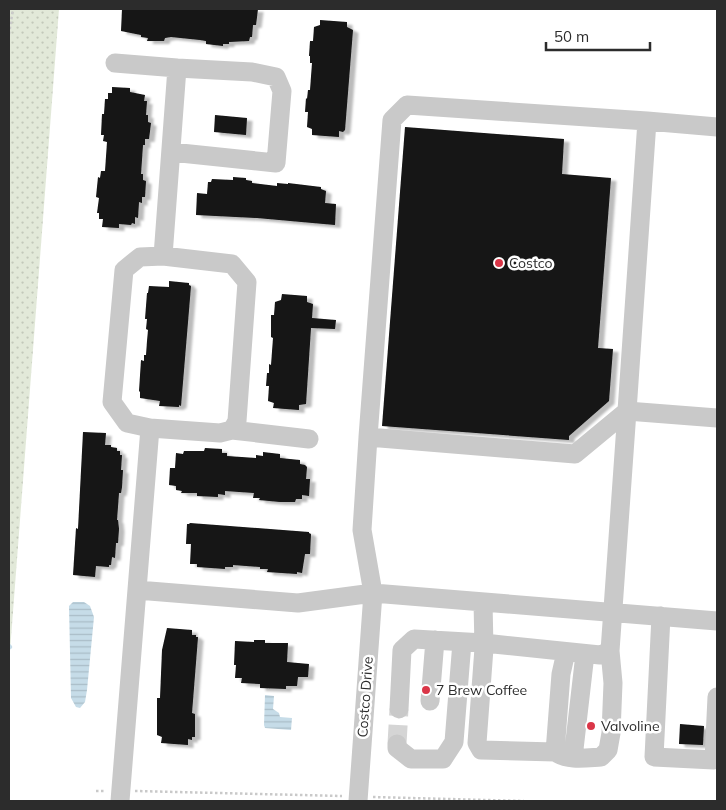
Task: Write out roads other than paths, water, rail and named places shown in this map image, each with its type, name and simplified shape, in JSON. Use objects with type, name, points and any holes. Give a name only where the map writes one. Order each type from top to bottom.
[{"type":"lane","points":[[115,63],[252,72],[276,77],[282,91],[276,163],[171,152]]},
{"type":"lane","points":[[163,256],[177,68]]},
{"type":"lane","name":"Costco Drive","points":[[358,799],[373,594],[362,530],[392,120],[407,105],[717,127]]},
{"type":"lane","points":[[483,602],[484,643],[477,743],[481,750],[555,752],[562,757],[573,758],[601,757],[608,750],[611,733],[613,683],[610,651],[647,121]]},
{"type":"lane","points":[[232,430],[237,420],[247,282],[232,264],[163,256],[140,258],[124,270],[112,402],[127,422],[150,428],[220,434],[232,430],[309,438]]},
{"type":"lane","points":[[368,437],[575,454],[627,411],[717,418]]},
{"type":"lane","points":[[120,796],[150,428]]},
{"type":"lane","points":[[137,590],[298,603],[373,594],[717,620]]},
{"type":"lane","points":[[661,616],[654,757],[714,760],[717,697]]},
{"type":"lane","points":[[400,709],[402,650],[414,639],[484,643],[600,655],[610,651]]},
{"type":"lane","points":[[430,701],[435,640]]},
{"type":"lane","points":[[397,744],[397,748],[411,759],[443,759],[454,742],[462,642]]},
{"type":"lane","points":[[555,752],[561,674],[566,652]]},
{"type":"lane","points":[[573,758],[585,654]]},
{"type":"water","points":[[73,602],[84,602],[90,606],[94,617],[87,690],[85,702],[80,708],[76,707],[71,698],[69,606]]},
{"type":"water","points":[[265,695],[274,696],[273,709],[279,713],[280,717],[292,718],[291,730],[265,728]]},
{"type":"tunnel","points":[[397,744],[399,709]]},
{"type":"place","name":"Costco","points":[[499,263]]},
{"type":"place","name":"7 Brew Coffee","points":[[426,690]]},
{"type":"place","name":"Valvoline","points":[[591,726]]}]
